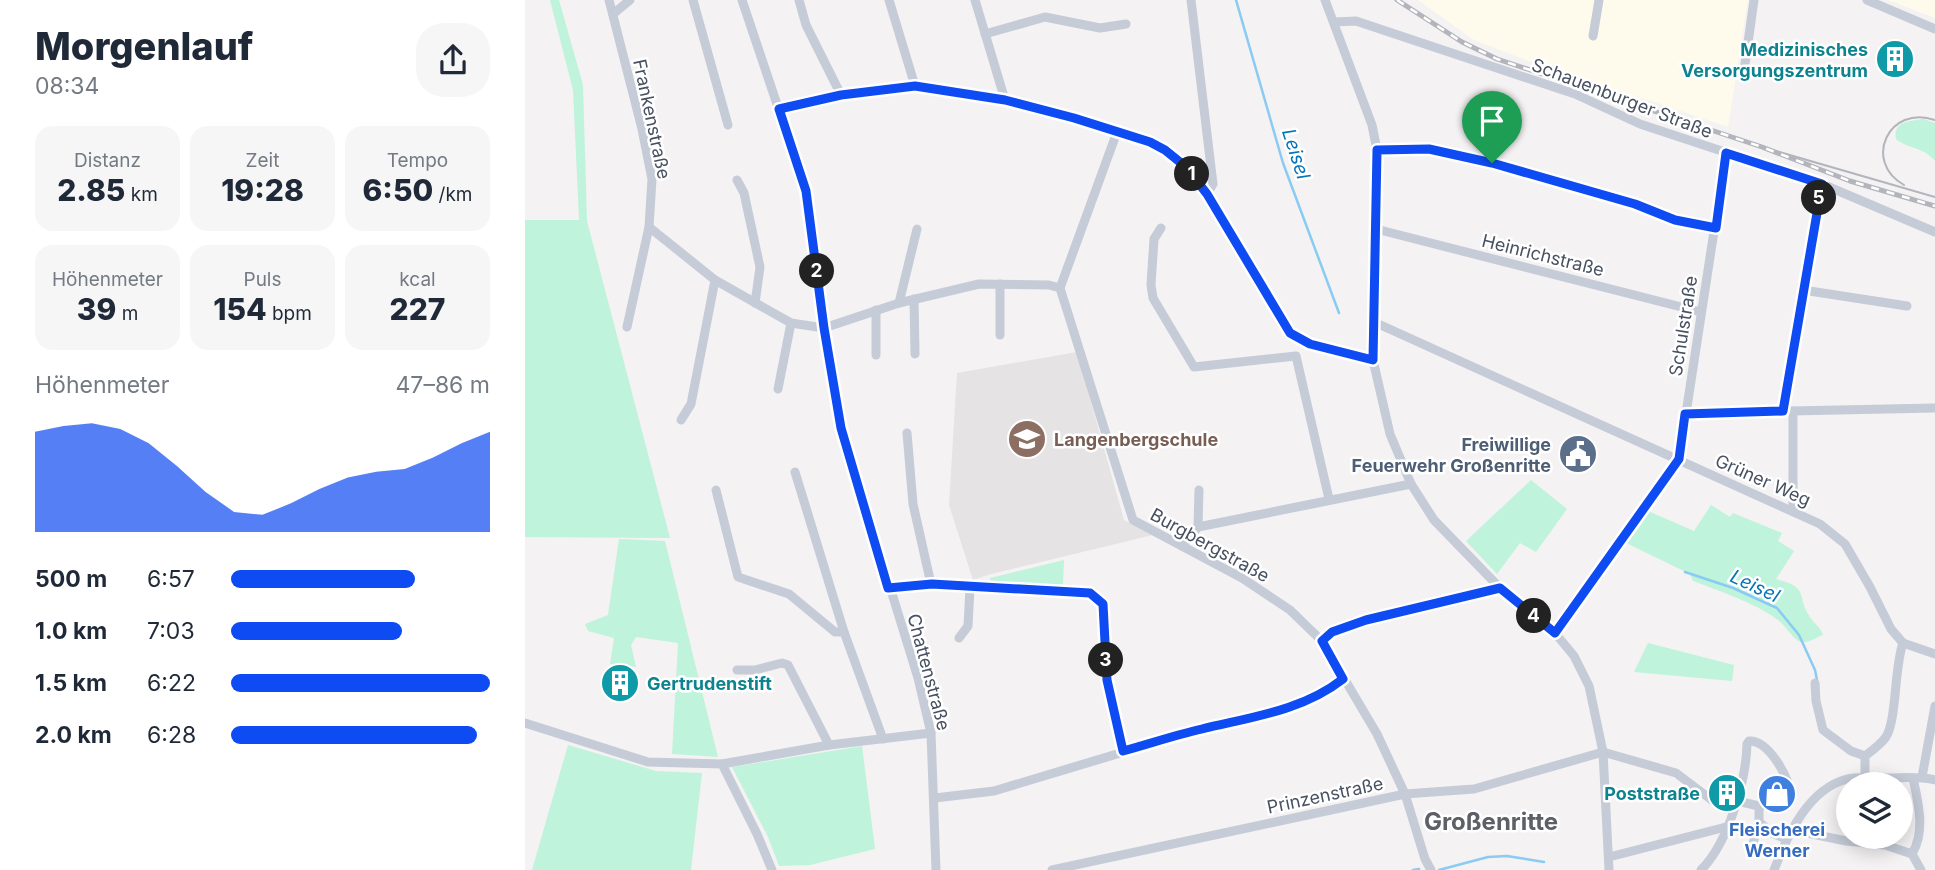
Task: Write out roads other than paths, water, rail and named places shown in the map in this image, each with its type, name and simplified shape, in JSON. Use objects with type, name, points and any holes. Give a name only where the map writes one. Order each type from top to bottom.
[{"type":"street","name":"Frankenstraße","points":[[609,0],[652,179],[649,227],[627,327]]},
{"type":"street","points":[[613,14],[630,0]]},
{"type":"street","points":[[693,0],[728,125]]},
{"type":"street","name":"Chattenstraße","points":[[742,0],[806,191],[824,328],[841,428],[888,588],[918,678],[931,733],[936,870]]},
{"type":"street","points":[[799,0],[806,26],[841,95]]},
{"type":"street","points":[[889,0],[915,86]]},
{"type":"street","points":[[975,0],[1005,100]]},
{"type":"street","points":[[1191,0],[1213,184],[1207,194]]},
{"type":"street","points":[[1325,0],[1372,125],[1377,150],[1373,360],[1390,434],[1411,484],[1434,520],[1500,588],[1555,633],[1574,656],[1589,686],[1603,752],[1609,870]]},
{"type":"street","points":[[1593,36],[1599,0]]},
{"type":"street","points":[[1743,78],[1754,0]]},
{"type":"street","points":[[1867,0],[1935,29]]},
{"type":"street","points":[[985,34],[1045,17],[1100,28],[1126,24]]},
{"type":"street","name":"Schauenburger Straße","points":[[1334,22],[1356,21],[1575,94],[1640,124],[1822,184],[1935,232]]},
{"type":"street","points":[[779,109],[841,95],[915,86],[1005,100],[1117,132],[1165,150],[1186,167],[1207,194],[1290,333],[1310,344],[1373,360]]},
{"type":"street","points":[[649,227],[715,280],[791,323],[824,328],[899,303],[979,284],[1049,285],[1060,288],[1117,132]]},
{"type":"street","points":[[1377,150],[1429,149],[1492,163],[1635,204],[1675,220],[1716,228]]},
{"type":"street","name":"Schulstraße","points":[[1555,633],[1679,459],[1726,153]]},
{"type":"street","points":[[737,180],[744,193],[759,267],[755,303]]},
{"type":"street","points":[[1783,411],[1822,184]]},
{"type":"street","points":[[1161,228],[1154,239],[1151,285],[1153,298],[1194,367],[1296,356],[1310,344]]},
{"type":"street","points":[[899,303],[917,229]]},
{"type":"street","name":"Heinrichstraße","points":[[1376,229],[1701,312]]},
{"type":"street","points":[[681,420],[691,404],[715,280]]},
{"type":"street","points":[[1000,284],[1000,335]]},
{"type":"street","name":"Burgbergstraße","points":[[1060,288],[1133,520],[1242,578],[1280,604],[1322,641],[1377,734],[1405,794],[1425,859],[1431,870]]},
{"type":"street","points":[[1803,290],[1907,306]]},
{"type":"street","points":[[914,299],[915,354]]},
{"type":"street","points":[[876,310],[876,355]]},
{"type":"street","name":"Grüner Weg","points":[[1374,322],[1820,524],[1845,544],[1891,629],[1903,643]]},
{"type":"street","points":[[778,389],[791,323]]},
{"type":"street","points":[[1296,356],[1329,499]]},
{"type":"street","points":[[1685,414],[1935,408]]},
{"type":"street","points":[[1793,411],[1793,510]]},
{"type":"street","points":[[907,433],[913,504],[932,584]]},
{"type":"street","points":[[795,472],[843,632],[883,738]]},
{"type":"street","points":[[1198,527],[1411,484]]},
{"type":"street","points":[[716,490],[738,578],[789,594],[835,632],[843,632]]},
{"type":"street","points":[[1182,547],[1198,527],[1199,490]]},
{"type":"street","points":[[888,588],[932,584],[1090,593],[1103,604],[1107,680],[1123,751]]},
{"type":"street","points":[[959,638],[968,626],[970,587]]},
{"type":"street","points":[[1322,641],[1332,632],[1366,620],[1500,588]]},
{"type":"street","points":[[1865,756],[1877,747],[1890,729],[1898,656],[1903,643],[1935,654]]},
{"type":"street","points":[[737,670],[755,670],[782,663],[788,665],[829,745]]},
{"type":"street","points":[[935,798],[994,791],[1200,729],[1276,712],[1318,696],[1343,679]]},
{"type":"street","points":[[1815,683],[1823,730],[1851,751],[1865,756]]},
{"type":"street","points":[[1912,854],[1917,842],[1921,811],[1917,777],[1935,706]]},
{"type":"street","points":[[525,723],[649,762],[722,764],[829,745],[931,733]]},
{"type":"street","points":[[1704,867],[1718,846],[1737,801],[1749,741],[1761,744],[1778,763],[1791,791],[1791,797],[1788,801],[1759,806],[1737,801]]},
{"type":"street","points":[[1603,752],[1676,773],[1721,807],[1730,807],[1737,801]]},
{"type":"street","name":"Prinzenstraße","points":[[1052,870],[1405,794],[1474,789],[1603,752]]},
{"type":"street","points":[[1865,756],[1865,772]]},
{"type":"street","points":[[722,764],[772,870]]},
{"type":"street","points":[[1913,777],[1935,780]]},
{"type":"street","points":[[1774,870],[1786,839],[1816,798],[1836,785]]},
{"type":"street","points":[[1752,847],[1759,822],[1759,806]]},
{"type":"street","points":[[1759,822],[1772,833],[1786,839]]},
{"type":"street","points":[[1609,857],[1726,827]]},
{"type":"street","points":[[1793,830],[1846,841],[1885,845],[1912,854],[1921,870]]},
{"type":"waterway","name":"Leisel","points":[[1236,0],[1283,163],[1339,313]]},
{"type":"waterway","name":"Leisel","points":[[1685,572],[1733,588],[1777,608],[1799,635],[1817,680]]},
{"type":"waterway","points":[[1439,870],[1488,857],[1507,856],[1544,862]]},
{"type":"waterway","points":[[1413,870],[1419,869]]},
{"type":"tram line","points":[[1904,185],[1891,175],[1885,162],[1883,150],[1886,138],[1894,127],[1905,120],[1919,117],[1935,120]]},
{"type":"tram line","points":[[1762,147],[1935,197]]},
{"type":"railway","points":[[1397,0],[1462,42],[1497,59],[1762,147],[1850,181],[1935,206]]},
{"type":"place","name":"Medizinisches Versorgungszentrum","points":[[1895,59]]},
{"type":"place","name":"Langenbergschule","points":[[1027,439]]},
{"type":"place","name":"Freiwillige Feuerwehr Großenritte","points":[[1578,454]]},
{"type":"place","name":"Gertrudenstift","points":[[620,683]]},
{"type":"place","name":"Poststraße","points":[[1727,793]]},
{"type":"place","name":"Fleischerei Werner","points":[[1777,794]]},
{"type":"district","name":"Großenritte","points":[[1491,821]]}]
